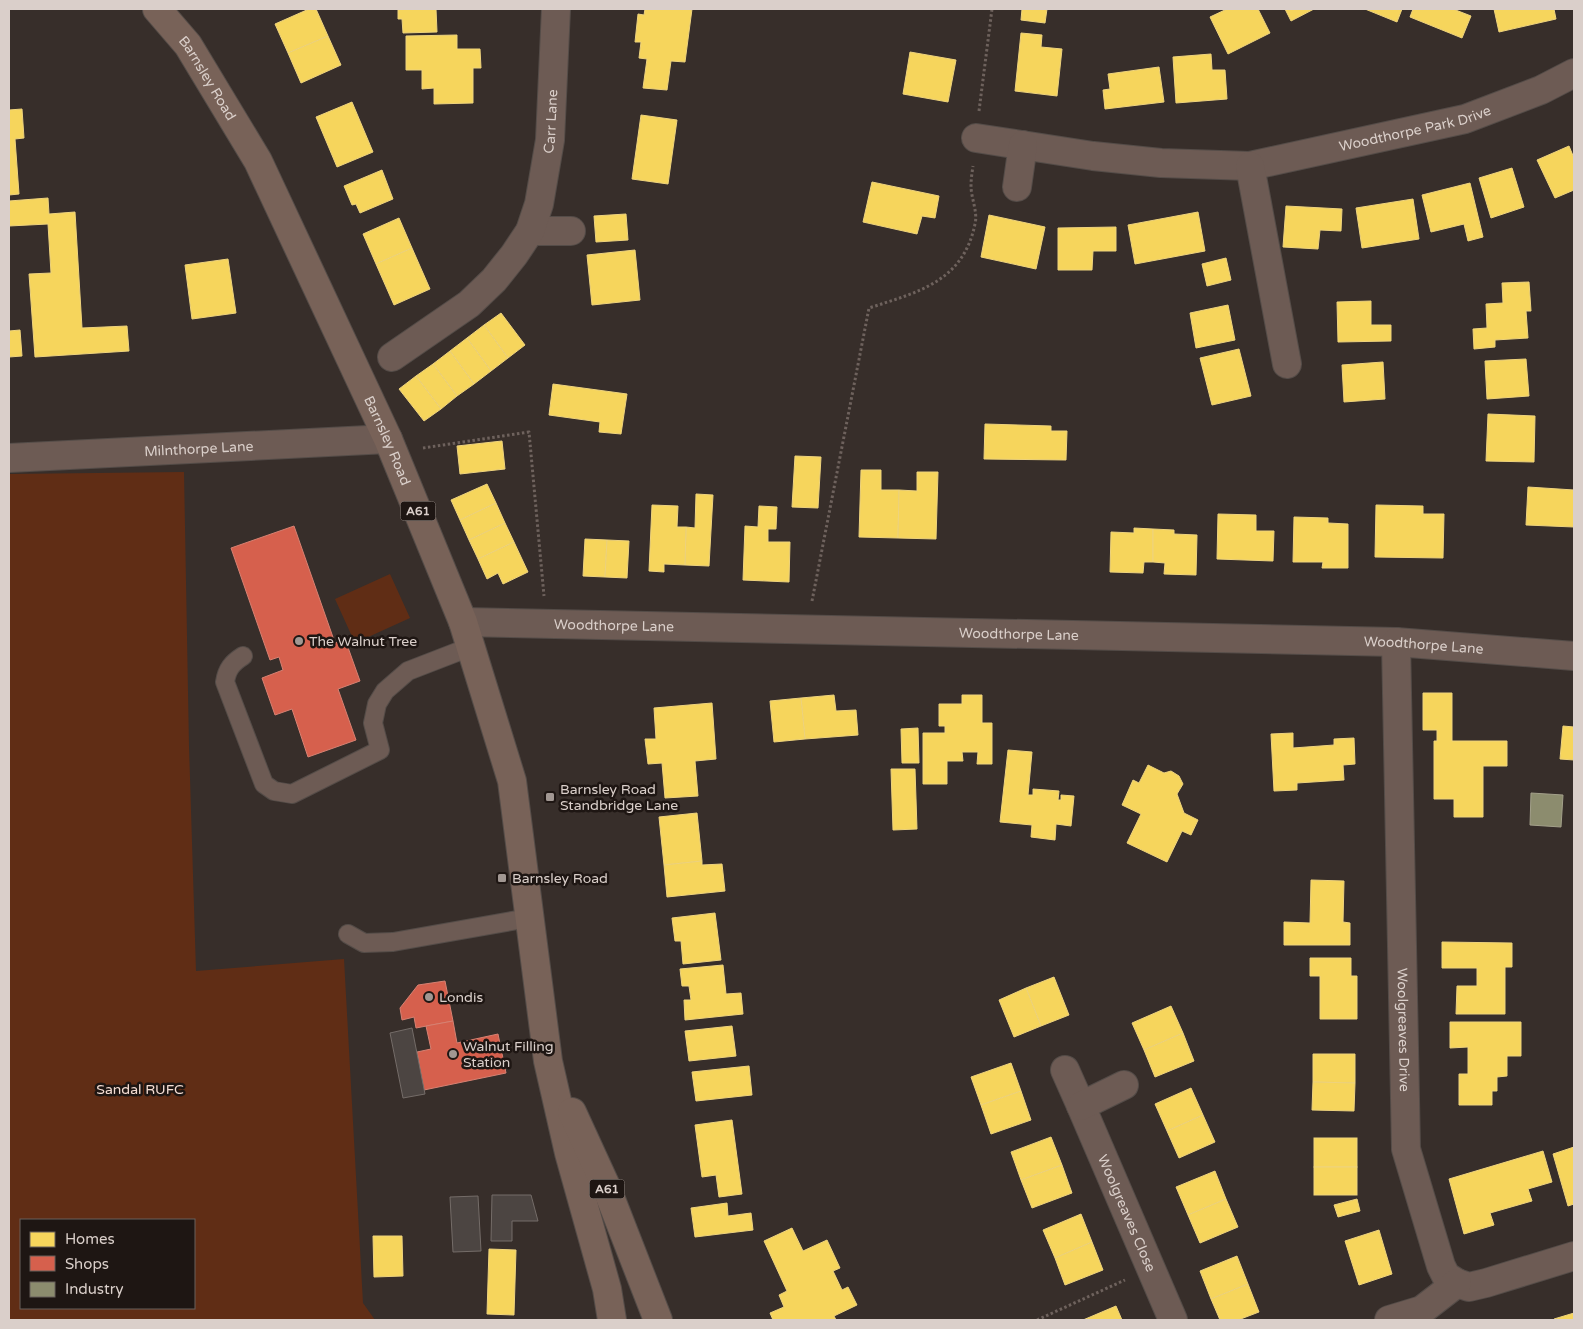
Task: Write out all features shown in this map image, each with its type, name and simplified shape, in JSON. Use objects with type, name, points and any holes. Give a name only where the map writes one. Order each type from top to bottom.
[{"type":"main road","name":"Barnsley Road","points":[[157,9],[188,45],[258,161],[391,446],[467,634],[512,781],[548,1061],[569,1153],[607,1289],[612,1320]]},
{"type":"main road","name":"A61","points":[[548,1061],[605,1184],[658,1320]]},
{"type":"street","name":"Carr Lane","points":[[392,357],[469,304],[494,280],[530,231],[539,204],[550,140],[556,9]]},
{"type":"street","name":"Woodthorpe Park Drive","points":[[976,138],[1093,156],[1161,163],[1250,166],[1465,119],[1541,90],[1574,73]]},
{"type":"street","points":[[1017,187],[1023,146]]},
{"type":"street","points":[[1250,166],[1286,364]]},
{"type":"street","points":[[530,231],[571,231]]},
{"type":"street","name":"Milnthorpe Lane","points":[[9,458],[391,446]]},
{"type":"street","name":"Woodthorpe Lane","points":[[467,634],[547,624],[806,629],[1396,642],[1574,656]]},
{"type":"street","name":"Woolgreaves Drive","points":[[1396,642],[1406,1150],[1441,1266],[1446,1276],[1457,1283]]},
{"type":"street","name":"Woolgreaves Close","points":[[1065,1070],[1173,1320]]},
{"type":"street","points":[[1081,1106],[1124,1085]]},
{"type":"street","points":[[1389,1320],[1422,1310],[1457,1283],[1469,1287],[1574,1256]]},
{"type":"lane","points":[[244,656],[234,662],[227,672],[225,682],[264,784],[274,791],[292,794],[380,750],[372,723],[377,704],[385,691],[408,670],[467,634]]},
{"type":"lane","points":[[348,934],[364,943],[393,942],[529,918]]},
{"type":"path","points":[[806,629],[869,308],[927,288],[949,272],[965,252],[976,222],[971,186],[992,9]]},
{"type":"path","points":[[391,446],[529,432],[547,624]]},
{"type":"path","points":[[1038,1320],[1151,1268]]},
{"type":"green space","name":"Sandal RUFC","points":[[184,472],[189,746],[196,971],[344,959],[363,1303],[375,1320],[9,1320],[9,474]]},
{"type":"green space","points":[[390,574],[410,618],[355,643],[335,599]]},
{"type":"building: Homes","points":[[309,9],[316,9],[328,36],[288,53],[275,24]]},
{"type":"building: Homes","points":[[398,9],[436,9],[437,32],[403,33],[402,19],[398,19]]},
{"type":"building: Homes","points":[[645,9],[692,9],[685,62],[671,61],[667,90],[643,88],[647,59],[639,58],[641,42],[635,42],[638,14],[644,15]]},
{"type":"building: Homes","points":[[1022,9],[1047,9],[1045,23],[1021,20]]},
{"type":"building: Homes","points":[[1227,9],[1258,9],[1270,33],[1228,54],[1210,17]]},
{"type":"building: Homes","points":[[1285,9],[1314,9],[1291,21]]},
{"type":"building: Homes","points":[[1365,9],[1402,9],[1397,22]]},
{"type":"building: Homes","points":[[1413,9],[1453,9],[1471,16],[1462,38],[1410,17]]},
{"type":"building: Homes","points":[[1494,9],[1554,9],[1556,19],[1499,32]]},
{"type":"building: Homes","points":[[1021,33],[1042,35],[1041,47],[1062,49],[1057,96],[1015,91]]},
{"type":"building: Homes","points":[[457,35],[457,49],[480,49],[481,68],[473,68],[473,103],[434,104],[434,88],[422,89],[422,70],[406,70],[406,36]]},
{"type":"building: Homes","points":[[328,36],[341,65],[301,83],[288,53]]},
{"type":"building: Homes","points":[[910,52],[956,60],[948,102],[903,94]]},
{"type":"building: Homes","points":[[1211,54],[1212,70],[1225,70],[1227,99],[1176,103],[1173,57]]},
{"type":"building: Homes","points":[[1159,67],[1164,102],[1105,109],[1103,90],[1110,89],[1108,74]]},
{"type":"building: Homes","points":[[352,102],[373,152],[337,167],[316,117]]},
{"type":"building: Homes","points":[[22,109],[24,138],[15,139],[19,194],[9,195],[9,110]]},
{"type":"building: Homes","points":[[641,115],[677,120],[668,184],[632,179]]},
{"type":"building: Homes","points":[[1569,146],[1574,158],[1574,190],[1555,198],[1537,160]]},
{"type":"building: Homes","points":[[1512,168],[1524,207],[1491,218],[1479,178]]},
{"type":"building: Homes","points":[[382,170],[393,199],[360,213],[356,204],[352,205],[344,186]]},
{"type":"building: Homes","points":[[872,182],[939,196],[935,218],[922,216],[917,234],[863,222]]},
{"type":"building: Homes","points":[[1470,183],[1483,237],[1468,241],[1464,224],[1431,232],[1422,195]]},
{"type":"building: Homes","points":[[48,198],[49,214],[75,212],[82,328],[127,326],[129,351],[35,357],[29,274],[51,273],[48,224],[9,226],[9,201]]},
{"type":"building: Homes","points":[[1413,199],[1419,239],[1362,248],[1356,208]]},
{"type":"building: Homes","points":[[1286,206],[1342,209],[1341,231],[1320,230],[1318,249],[1283,247]]},
{"type":"building: Homes","points":[[1198,212],[1205,251],[1135,264],[1128,225]]},
{"type":"building: Homes","points":[[626,214],[628,240],[596,242],[594,216]]},
{"type":"building: Homes","points":[[989,215],[1045,227],[1036,269],[981,257]]},
{"type":"building: Homes","points":[[399,218],[412,248],[376,264],[363,234]]},
{"type":"building: Homes","points":[[1116,227],[1116,251],[1093,251],[1092,270],[1058,270],[1058,228]]},
{"type":"building: Homes","points":[[412,248],[430,289],[394,305],[376,264]]},
{"type":"building: Homes","points":[[635,250],[640,300],[592,305],[587,255]]},
{"type":"building: Homes","points":[[1226,258],[1231,280],[1207,286],[1202,264]]},
{"type":"building: Homes","points":[[228,259],[236,313],[192,319],[185,265]]},
{"type":"building: Homes","points":[[1529,282],[1531,311],[1526,311],[1528,338],[1495,340],[1495,347],[1474,349],[1473,329],[1487,328],[1486,304],[1503,303],[1502,283]]},
{"type":"building: Homes","points":[[1371,301],[1371,325],[1391,325],[1391,341],[1338,342],[1337,302]]},
{"type":"building: Homes","points":[[1228,305],[1235,340],[1196,348],[1190,313]]},
{"type":"building: Homes","points":[[501,313],[525,345],[508,358],[484,325]]},
{"type":"building: Homes","points":[[484,325],[508,358],[491,371],[467,338]]},
{"type":"building: Homes","points":[[20,330],[22,356],[9,357],[9,331]]},
{"type":"building: Homes","points":[[467,338],[491,371],[474,384],[450,351]]},
{"type":"building: Homes","points":[[1239,349],[1251,396],[1212,405],[1200,358]]},
{"type":"building: Homes","points":[[450,351],[474,384],[457,396],[433,364]]},
{"type":"building: Homes","points":[[1526,359],[1529,396],[1487,399],[1485,361]]},
{"type":"building: Homes","points":[[1383,362],[1385,399],[1344,402],[1342,365]]},
{"type":"building: Homes","points":[[433,364],[457,396],[441,409],[416,376]]},
{"type":"building: Homes","points":[[416,376],[441,409],[424,421],[399,389]]},
{"type":"building: Homes","points":[[553,384],[627,394],[621,434],[599,432],[600,422],[549,415]]},
{"type":"building: Homes","points":[[1488,414],[1535,416],[1534,462],[1486,461]]},
{"type":"building: Homes","points":[[985,424],[1051,426],[1051,431],[1067,431],[1066,460],[984,459]]},
{"type":"building: Homes","points":[[502,441],[505,469],[460,474],[457,446]]},
{"type":"building: Homes","points":[[795,456],[821,457],[818,508],[792,507]]},
{"type":"building: Homes","points":[[861,470],[881,470],[881,490],[899,490],[898,538],[859,537]]},
{"type":"building: Homes","points":[[917,472],[938,472],[936,539],[898,538],[899,490],[917,491]]},
{"type":"building: Homes","points":[[487,484],[496,503],[460,520],[451,500]]},
{"type":"building: Homes","points":[[1528,487],[1574,490],[1574,527],[1526,525]]},
{"type":"building: Homes","points":[[696,494],[713,495],[709,566],[685,565],[686,527],[695,528]]},
{"type":"building: Homes","points":[[496,503],[505,523],[469,540],[460,520]]},
{"type":"building: Homes","points":[[652,505],[678,506],[677,527],[686,527],[685,565],[664,564],[664,572],[649,571]]},
{"type":"building: Homes","points":[[1376,505],[1423,506],[1423,514],[1444,514],[1443,558],[1375,557]]},
{"type":"building: Homes","points":[[759,506],[777,507],[776,529],[768,529],[768,542],[790,542],[789,582],[743,580],[745,526],[758,527]]},
{"type":"building: Homes","points":[[1218,514],[1256,515],[1256,531],[1274,531],[1273,561],[1217,559]]},
{"type":"building: Homes","points":[[1294,517],[1328,518],[1328,523],[1348,524],[1348,568],[1322,568],[1323,562],[1293,562]]},
{"type":"building: Homes","points":[[505,523],[514,542],[478,559],[469,540]]},
{"type":"building: Homes","points":[[1134,528],[1153,529],[1153,562],[1144,562],[1143,573],[1110,572],[1111,532],[1134,533]]},
{"type":"building: Homes","points":[[1153,529],[1174,530],[1174,534],[1197,535],[1196,575],[1164,574],[1165,563],[1153,562]]},
{"type":"building: Homes","points":[[585,539],[607,540],[605,577],[583,576]]},
{"type":"building: Homes","points":[[607,540],[629,541],[627,578],[605,577]]},
{"type":"building: Homes","points":[[514,542],[528,572],[503,584],[498,573],[487,579],[478,559]]},
{"type":"building: Homes","points":[[1423,693],[1452,693],[1452,741],[1507,741],[1507,766],[1483,766],[1483,817],[1454,817],[1454,799],[1434,799],[1434,741],[1437,741],[1437,730],[1423,730]]},
{"type":"building: Homes","points":[[834,695],[836,711],[856,710],[858,735],[805,739],[801,698]]},
{"type":"building: Homes","points":[[962,695],[982,695],[982,723],[992,723],[992,764],[977,764],[978,752],[962,752],[963,761],[947,761],[947,784],[923,784],[923,733],[945,733],[945,726],[939,726],[939,704],[962,704]]},
{"type":"building: Homes","points":[[801,698],[805,739],[774,742],[770,701]]},
{"type":"building: Homes","points":[[712,703],[716,759],[695,761],[698,796],[665,798],[662,763],[648,764],[645,739],[656,739],[654,708]]},
{"type":"building: Homes","points":[[1563,726],[1574,727],[1574,760],[1560,759]]},
{"type":"building: Homes","points":[[918,728],[919,763],[902,763],[901,729]]},
{"type":"building: Homes","points":[[1293,733],[1293,748],[1334,745],[1334,739],[1354,738],[1355,764],[1343,765],[1344,780],[1297,783],[1297,790],[1274,791],[1271,734]]},
{"type":"building: Homes","points":[[1008,750],[1032,752],[1028,795],[1033,795],[1033,789],[1059,791],[1058,800],[1061,800],[1061,795],[1074,796],[1071,826],[1056,824],[1055,840],[1031,837],[1032,825],[1000,822]]},
{"type":"building: Homes","points":[[1148,765],[1164,773],[1171,771],[1179,776],[1183,784],[1177,794],[1184,813],[1198,820],[1191,835],[1182,831],[1167,862],[1127,843],[1141,814],[1122,805],[1133,780],[1139,783]]},
{"type":"building: Homes","points":[[891,769],[915,769],[917,829],[893,830]]},
{"type":"building: Homes","points":[[697,813],[702,861],[664,865],[659,817]]},
{"type":"building: Homes","points":[[702,861],[702,865],[722,864],[725,891],[667,897],[664,865]]},
{"type":"building: Homes","points":[[1311,880],[1344,881],[1343,922],[1350,923],[1350,945],[1284,945],[1284,922],[1310,923]]},
{"type":"building: Homes","points":[[715,913],[721,960],[683,964],[681,941],[675,941],[672,918]]},
{"type":"building: Homes","points":[[1442,942],[1512,943],[1512,967],[1505,967],[1505,1014],[1456,1014],[1457,986],[1477,986],[1477,968],[1442,968]]},
{"type":"building: Homes","points":[[1310,958],[1351,958],[1351,976],[1357,976],[1357,1019],[1320,1019],[1320,976],[1310,976]]},
{"type":"building: Homes","points":[[723,965],[726,994],[741,993],[743,1014],[685,1020],[684,1000],[691,1000],[689,986],[682,986],[680,969]]},
{"type":"building: Homes","points":[[1054,977],[1069,1015],[1041,1026],[1026,988]]},
{"type":"building: Homes","points":[[1026,988],[1041,1026],[1014,1037],[999,1000]]},
{"type":"building: Homes","points":[[1171,1006],[1183,1033],[1144,1050],[1132,1023]]},
{"type":"building: Homes","points":[[1450,1022],[1521,1022],[1521,1056],[1507,1056],[1507,1076],[1497,1077],[1497,1091],[1492,1091],[1492,1105],[1459,1105],[1459,1074],[1468,1074],[1468,1047],[1450,1048]]},
{"type":"building: Homes","points":[[732,1026],[736,1056],[689,1061],[685,1031]]},
{"type":"building: Homes","points":[[1183,1033],[1194,1061],[1155,1077],[1144,1050]]},
{"type":"building: Homes","points":[[1313,1054],[1355,1054],[1355,1083],[1313,1082]]},
{"type":"building: Homes","points":[[1011,1063],[1021,1091],[981,1105],[971,1077]]},
{"type":"building: Homes","points":[[749,1066],[752,1095],[696,1101],[692,1072]]},
{"type":"building: Homes","points":[[1313,1082],[1355,1083],[1354,1111],[1312,1110]]},
{"type":"building: Homes","points":[[1191,1088],[1203,1115],[1167,1131],[1155,1104]]},
{"type":"building: Homes","points":[[1021,1091],[1031,1120],[991,1134],[981,1105]]},
{"type":"building: Homes","points":[[1203,1115],[1215,1142],[1179,1158],[1167,1131]]},
{"type":"building: Homes","points":[[732,1120],[742,1194],[719,1197],[716,1175],[702,1177],[695,1125]]},
{"type":"building: Homes","points":[[1051,1137],[1062,1165],[1021,1180],[1011,1152]]},
{"type":"building: Homes","points":[[1314,1138],[1357,1138],[1357,1167],[1314,1167]]},
{"type":"building: Homes","points":[[1574,1147],[1574,1204],[1568,1206],[1553,1154]]},
{"type":"building: Homes","points":[[1543,1151],[1552,1182],[1528,1189],[1532,1201],[1490,1213],[1494,1225],[1464,1234],[1449,1179]]},
{"type":"building: Homes","points":[[1062,1165],[1072,1193],[1032,1208],[1021,1180]]},
{"type":"building: Homes","points":[[1314,1167],[1357,1167],[1357,1195],[1314,1195]]},
{"type":"building: Homes","points":[[1215,1171],[1226,1199],[1188,1215],[1176,1187]]},
{"type":"building: Homes","points":[[1226,1199],[1238,1227],[1200,1243],[1188,1215]]},
{"type":"building: Homes","points":[[1357,1199],[1360,1211],[1338,1217],[1334,1205]]},
{"type":"building: Homes","points":[[727,1203],[728,1216],[751,1213],[753,1230],[695,1237],[691,1208]]},
{"type":"building: Homes","points":[[1081,1214],[1092,1242],[1055,1258],[1043,1230]]},
{"type":"building: Homes","points":[[792,1228],[803,1251],[827,1240],[840,1268],[833,1271],[842,1290],[848,1287],[857,1305],[834,1316],[836,1320],[773,1320],[770,1313],[784,1307],[779,1295],[787,1291],[764,1241]]},
{"type":"building: Homes","points":[[1379,1230],[1392,1274],[1359,1285],[1345,1241]]},
{"type":"building: Homes","points":[[373,1236],[402,1236],[403,1276],[374,1277]]},
{"type":"building: Homes","points":[[1092,1242],[1103,1270],[1065,1285],[1055,1258]]},
{"type":"building: Homes","points":[[489,1249],[516,1250],[514,1315],[487,1314]]},
{"type":"building: Homes","points":[[1237,1256],[1248,1284],[1211,1299],[1200,1271]]},
{"type":"building: Homes","points":[[1248,1284],[1259,1312],[1238,1320],[1220,1320],[1211,1299]]},
{"type":"building: Homes","points":[[1116,1306],[1122,1320],[1083,1320]]},
{"type":"building: Homes","points":[[1574,1313],[1574,1320],[1554,1320],[1554,1319]]},
{"type":"building: Shops","name":"The Walnut Tree","points":[[294,526],[335,643],[345,639],[360,681],[338,689],[356,740],[308,757],[292,709],[275,715],[262,678],[283,670],[279,657],[270,660],[231,548]]},
{"type":"building: Shops","name":"Londis","points":[[445,981],[453,1021],[416,1028],[414,1017],[402,1020],[400,1008],[418,985]]},
{"type":"building: Shops","points":[[453,1021],[457,1043],[498,1034],[506,1073],[424,1090],[417,1052],[431,1049],[426,1026]]},
{"type":"building: Industry","points":[[1531,793],[1563,795],[1561,827],[1530,825]]},
{"type":"building: Other","points":[[412,1028],[425,1094],[403,1098],[390,1033]]},
{"type":"building: Other","points":[[492,1195],[531,1195],[538,1221],[512,1221],[512,1241],[491,1241]]},
{"type":"building: Other","points":[[478,1196],[481,1251],[453,1252],[450,1197]]},
{"type":"place","name":"The Walnut Tree","points":[[299,641]]},
{"type":"place","name":"Barnsley Road Standbridge Lane","points":[[550,797]]},
{"type":"place","name":"Barnsley Road","points":[[502,878]]},
{"type":"place","name":"Londis","points":[[429,997]]},
{"type":"place","name":"Walnut Filling Station","points":[[453,1054]]}]
